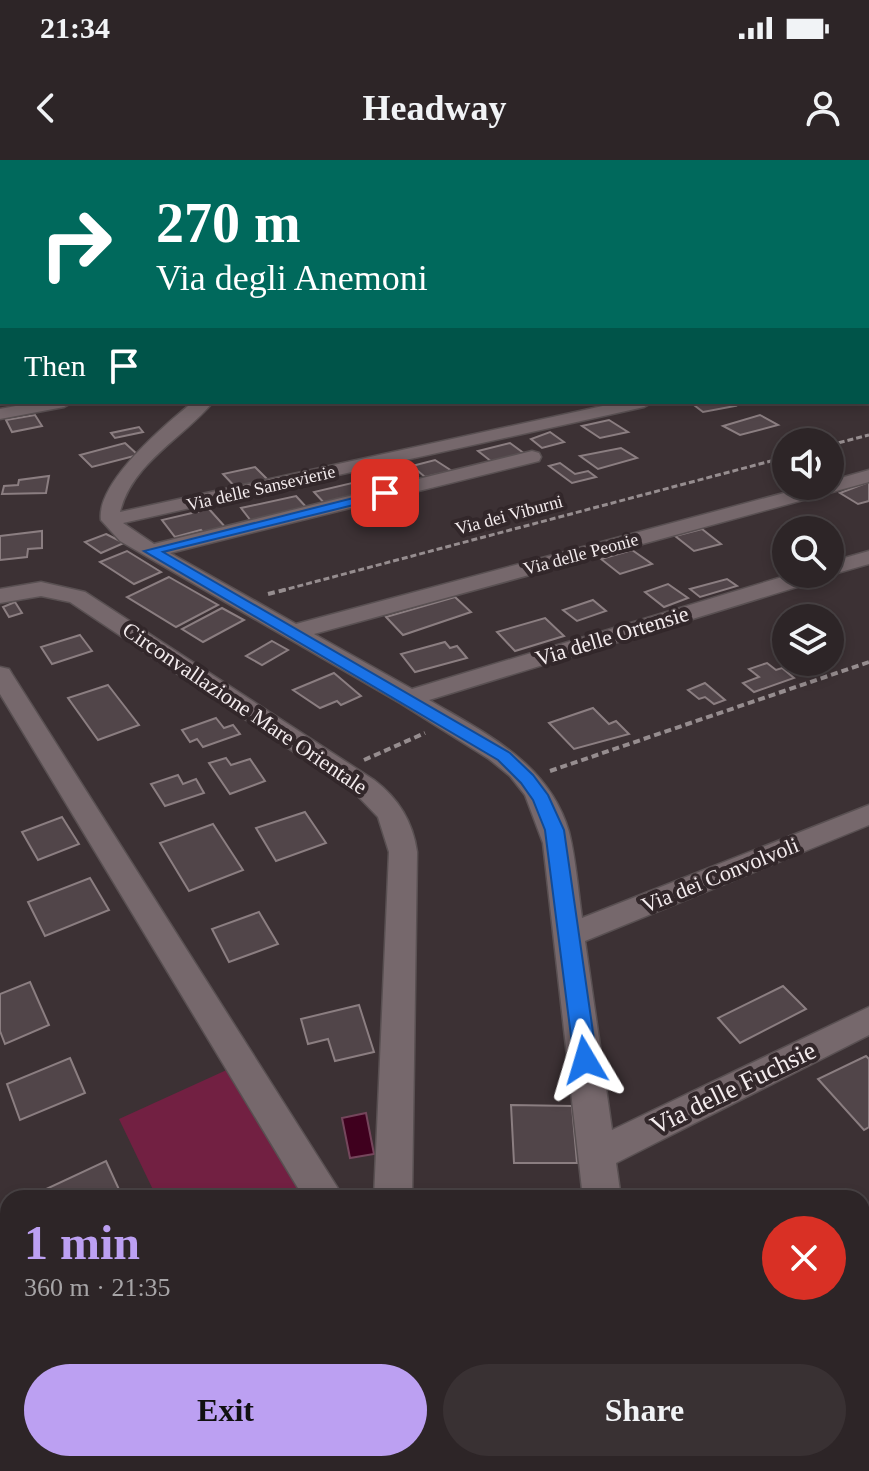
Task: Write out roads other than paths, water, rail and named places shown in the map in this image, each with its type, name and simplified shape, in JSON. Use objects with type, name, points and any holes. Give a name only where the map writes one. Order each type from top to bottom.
[{"type":"street","points":[[0,414],[53,404]]},
{"type":"street","points":[[202,404],[167,434],[120,487],[111,503],[111,520],[120,533],[450,723],[504,757],[527,779],[541,799],[554,830],[601,1190]]},
{"type":"street","name":"Via delle Sansevierie","points":[[111,520],[635,404]]},
{"type":"street","points":[[151,551],[532,457]]},
{"type":"street","name":"Via delle Peonie","points":[[294,632],[869,476]]},
{"type":"street","points":[[844,565],[869,557]]},
{"type":"street","name":"Via delle Ortensie","points":[[409,698],[772,587]]},
{"type":"street","name":"Circonvallazione Mare Orientale","points":[[0,596],[41,589],[77,597],[340,770],[383,802],[396,822],[402,845],[393,1190]]},
{"type":"street","points":[[0,674],[320,1190]]},
{"type":"street","name":"Via dei Convolvoli","points":[[570,935],[869,814]]},
{"type":"street","name":"Via delle Fuchsie","points":[[597,1155],[869,1020]]}]
